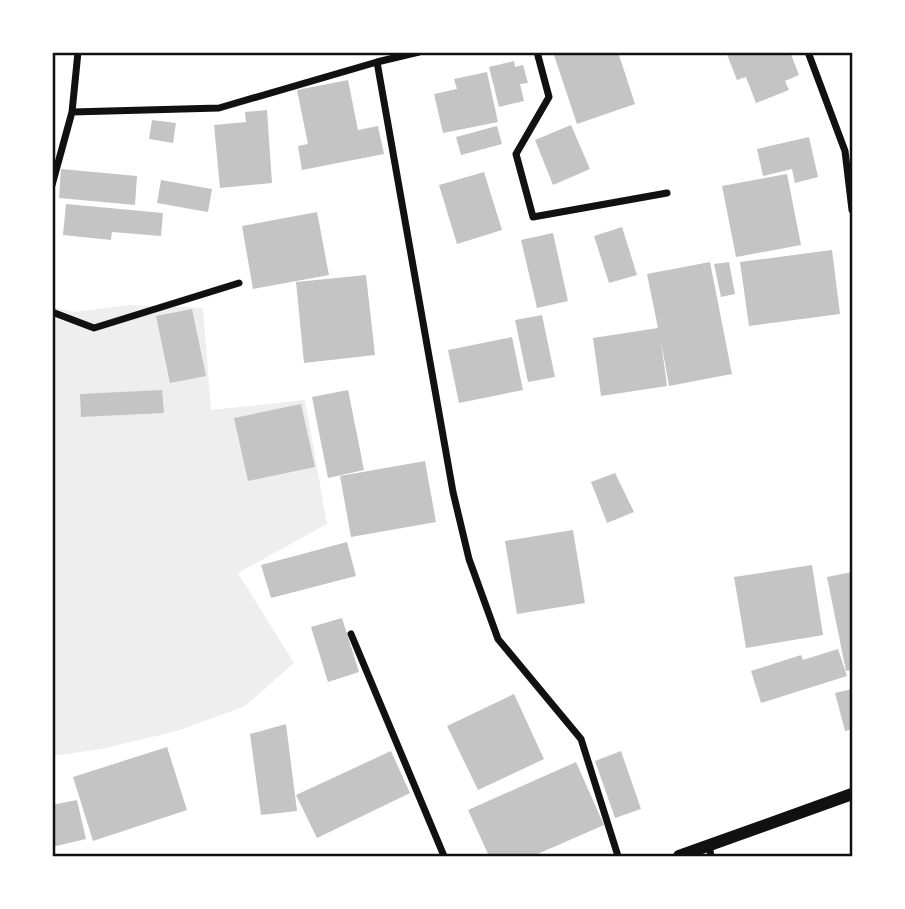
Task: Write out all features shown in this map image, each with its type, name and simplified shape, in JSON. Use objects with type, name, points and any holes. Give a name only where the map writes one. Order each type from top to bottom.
[{"type":"street","points":[[52,185],[72,112],[78,52]]},
{"type":"street","points":[[72,112],[219,108],[419,52]]},
{"type":"street","points":[[537,52],[549,97],[516,154],[534,217],[667,193]]},
{"type":"street","points":[[808,52],[845,151],[852,210]]},
{"type":"street","points":[[377,62],[453,492],[470,559],[498,639],[581,739],[618,856]]},
{"type":"street","points":[[52,312],[94,328],[239,284]]},
{"type":"street","points":[[351,634],[444,856]]},
{"type":"street","points":[[679,856],[710,851],[852,794]]},
{"type":"shaded area","points":[[129,305],[203,308],[211,410],[305,400],[327,524],[238,573],[294,663],[245,706],[177,731],[101,749],[53,756],[52,307],[74,312]]},
{"type":"building","points":[[553,52],[618,52],[635,104],[577,124]]},
{"type":"building","points":[[726,52],[790,52],[799,75],[785,81],[789,90],[756,103],[746,77],[737,80]]},
{"type":"building","points":[[514,61],[515,67],[523,65],[528,83],[520,84],[524,101],[499,107],[489,67]]},
{"type":"building","points":[[487,72],[498,122],[443,133],[434,94],[457,89],[454,79]]},
{"type":"building","points":[[348,80],[358,130],[378,126],[384,154],[302,170],[298,146],[308,144],[297,90]]},
{"type":"building","points":[[267,110],[272,183],[220,188],[214,125],[246,122],[245,112]]},
{"type":"building","points":[[152,120],[176,123],[173,143],[149,139]]},
{"type":"building","points":[[571,125],[590,169],[553,185],[535,140]]},
{"type":"building","points":[[497,126],[502,144],[461,155],[456,137]]},
{"type":"building","points":[[809,137],[818,177],[795,183],[792,169],[763,176],[757,149]]},
{"type":"building","points":[[61,169],[137,176],[135,205],[59,198]]},
{"type":"building","points":[[484,172],[502,230],[457,244],[439,185]]},
{"type":"building","points":[[787,174],[801,245],[736,257],[722,186]]},
{"type":"building","points":[[161,180],[212,189],[208,212],[157,203]]},
{"type":"building","points":[[66,204],[163,213],[161,236],[112,232],[111,240],[63,235]]},
{"type":"building","points":[[317,212],[329,275],[253,289],[242,226]]},
{"type":"building","points":[[622,227],[637,275],[609,283],[594,236]]},
{"type":"building","points":[[553,233],[568,301],[537,308],[521,240]]},
{"type":"building","points":[[832,250],[840,314],[749,326],[740,262]]},
{"type":"building","points":[[710,262],[732,374],[669,386],[661,341],[667,386],[601,396],[593,338],[658,328],[647,274]]},
{"type":"building","points":[[729,262],[735,294],[721,297],[714,264]]},
{"type":"building","points":[[366,275],[375,355],[304,363],[296,282]]},
{"type":"building","points":[[192,309],[206,376],[170,383],[156,316]]},
{"type":"building","points":[[542,315],[555,377],[528,382],[515,320]]},
{"type":"building","points":[[512,337],[523,390],[459,403],[448,350]]},
{"type":"building","points":[[162,390],[164,413],[81,417],[80,394]]},
{"type":"building","points":[[348,390],[364,470],[328,478],[312,397]]},
{"type":"building","points":[[301,404],[315,467],[248,481],[234,418]]},
{"type":"building","points":[[425,461],[436,522],[351,537],[340,476]]},
{"type":"building","points":[[615,473],[634,512],[607,523],[591,482]]},
{"type":"building","points":[[573,530],[585,603],[517,614],[505,541]]},
{"type":"building","points":[[347,542],[356,576],[271,598],[261,565]]},
{"type":"building","points":[[812,565],[823,635],[746,648],[734,577]]},
{"type":"building","points":[[852,572],[852,670],[846,671],[827,577]]},
{"type":"building","points":[[342,618],[359,672],[328,682],[311,627]]},
{"type":"building","points":[[838,649],[847,676],[761,703],[751,671],[801,655],[803,660]]},
{"type":"building","points":[[852,689],[852,729],[845,731],[835,693]]},
{"type":"building","points":[[514,694],[544,759],[478,790],[447,726]]},
{"type":"building","points":[[286,724],[297,811],[261,815],[250,734]]},
{"type":"building","points":[[167,747],[187,810],[93,841],[73,777]]},
{"type":"building","points":[[391,751],[410,793],[317,838],[296,795]]},
{"type":"building","points":[[621,751],[641,809],[615,818],[595,761]]},
{"type":"building","points":[[576,762],[604,825],[533,856],[489,856],[468,810]]},
{"type":"building","points":[[77,800],[86,839],[52,847],[52,805]]}]
